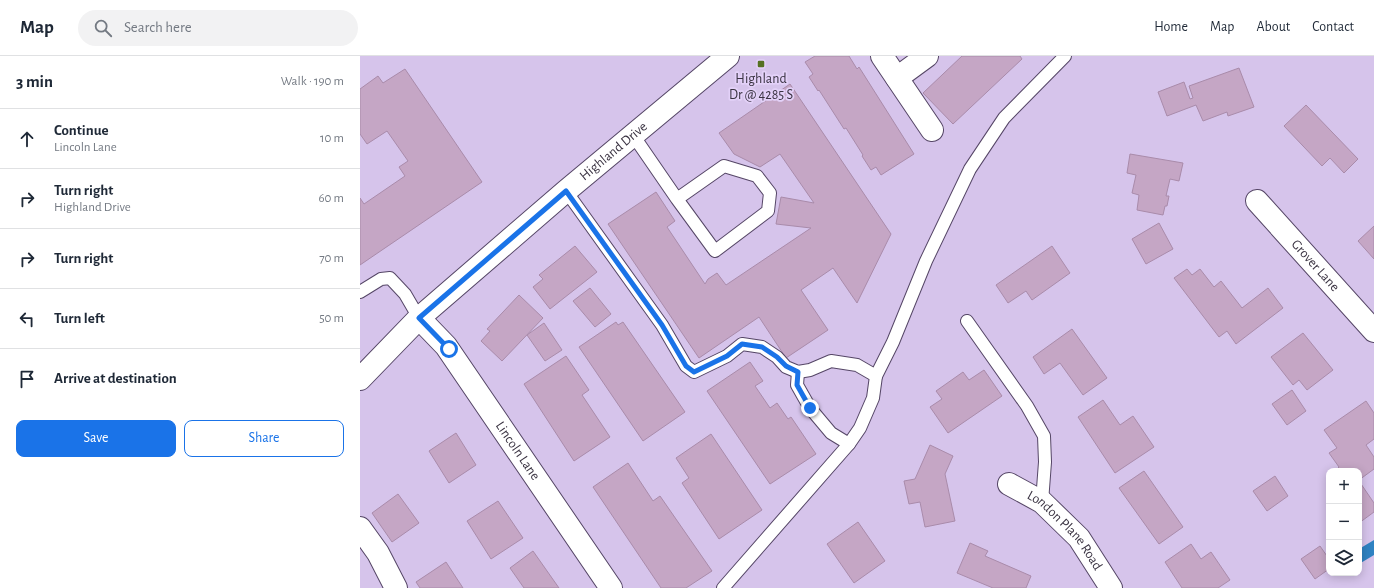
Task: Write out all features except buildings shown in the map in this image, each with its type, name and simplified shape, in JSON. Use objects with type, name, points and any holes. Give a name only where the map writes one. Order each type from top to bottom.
[{"type":"street","name":"Highland Drive","points":[[360,379],[419,318],[566,191],[728,56]]},
{"type":"street","points":[[882,56],[932,130]]},
{"type":"street","points":[[897,78],[927,56]]},
{"type":"street","name":"Grover Lane","points":[[1257,201],[1374,331]]},
{"type":"street","name":"Lincoln Lane","points":[[419,318],[446,346],[611,588]]},
{"type":"street","name":"London Plane Road","points":[[1009,484],[1042,502],[1079,538],[1111,588]]},
{"type":"street","points":[[360,528],[378,553],[396,588]]},
{"type":"lane","points":[[723,588],[849,444],[860,428],[873,398],[876,376],[893,342],[926,261],[970,169],[1004,118],[1065,56]]},
{"type":"lane","points":[[633,135],[677,199],[716,251],[768,211],[770,193],[757,176],[724,166],[677,199]]},
{"type":"lane","points":[[566,191],[662,325],[686,366],[694,372],[727,356],[742,344],[762,347],[777,357],[786,366],[798,372],[810,370],[831,361],[857,365],[876,376]]},
{"type":"lane","points":[[360,292],[381,279],[390,278],[405,294],[419,318]]},
{"type":"lane","points":[[967,321],[1027,406],[1044,436],[1045,462],[1042,502]]},
{"type":"lane","points":[[798,372],[797,385],[810,408],[831,433],[849,444]]},
{"type":"water","points":[[1374,540],[1374,555],[1362,562],[1362,547]]},
{"type":"place","name":"Highland Dr @ 4285 S","points":[[761,64]]},
{"type":"route","points":[[449,349],[419,318],[566,191],[662,325],[686,366],[694,372],[727,356],[742,344],[762,347],[777,357],[786,366],[798,372],[797,385],[810,408]]}]
